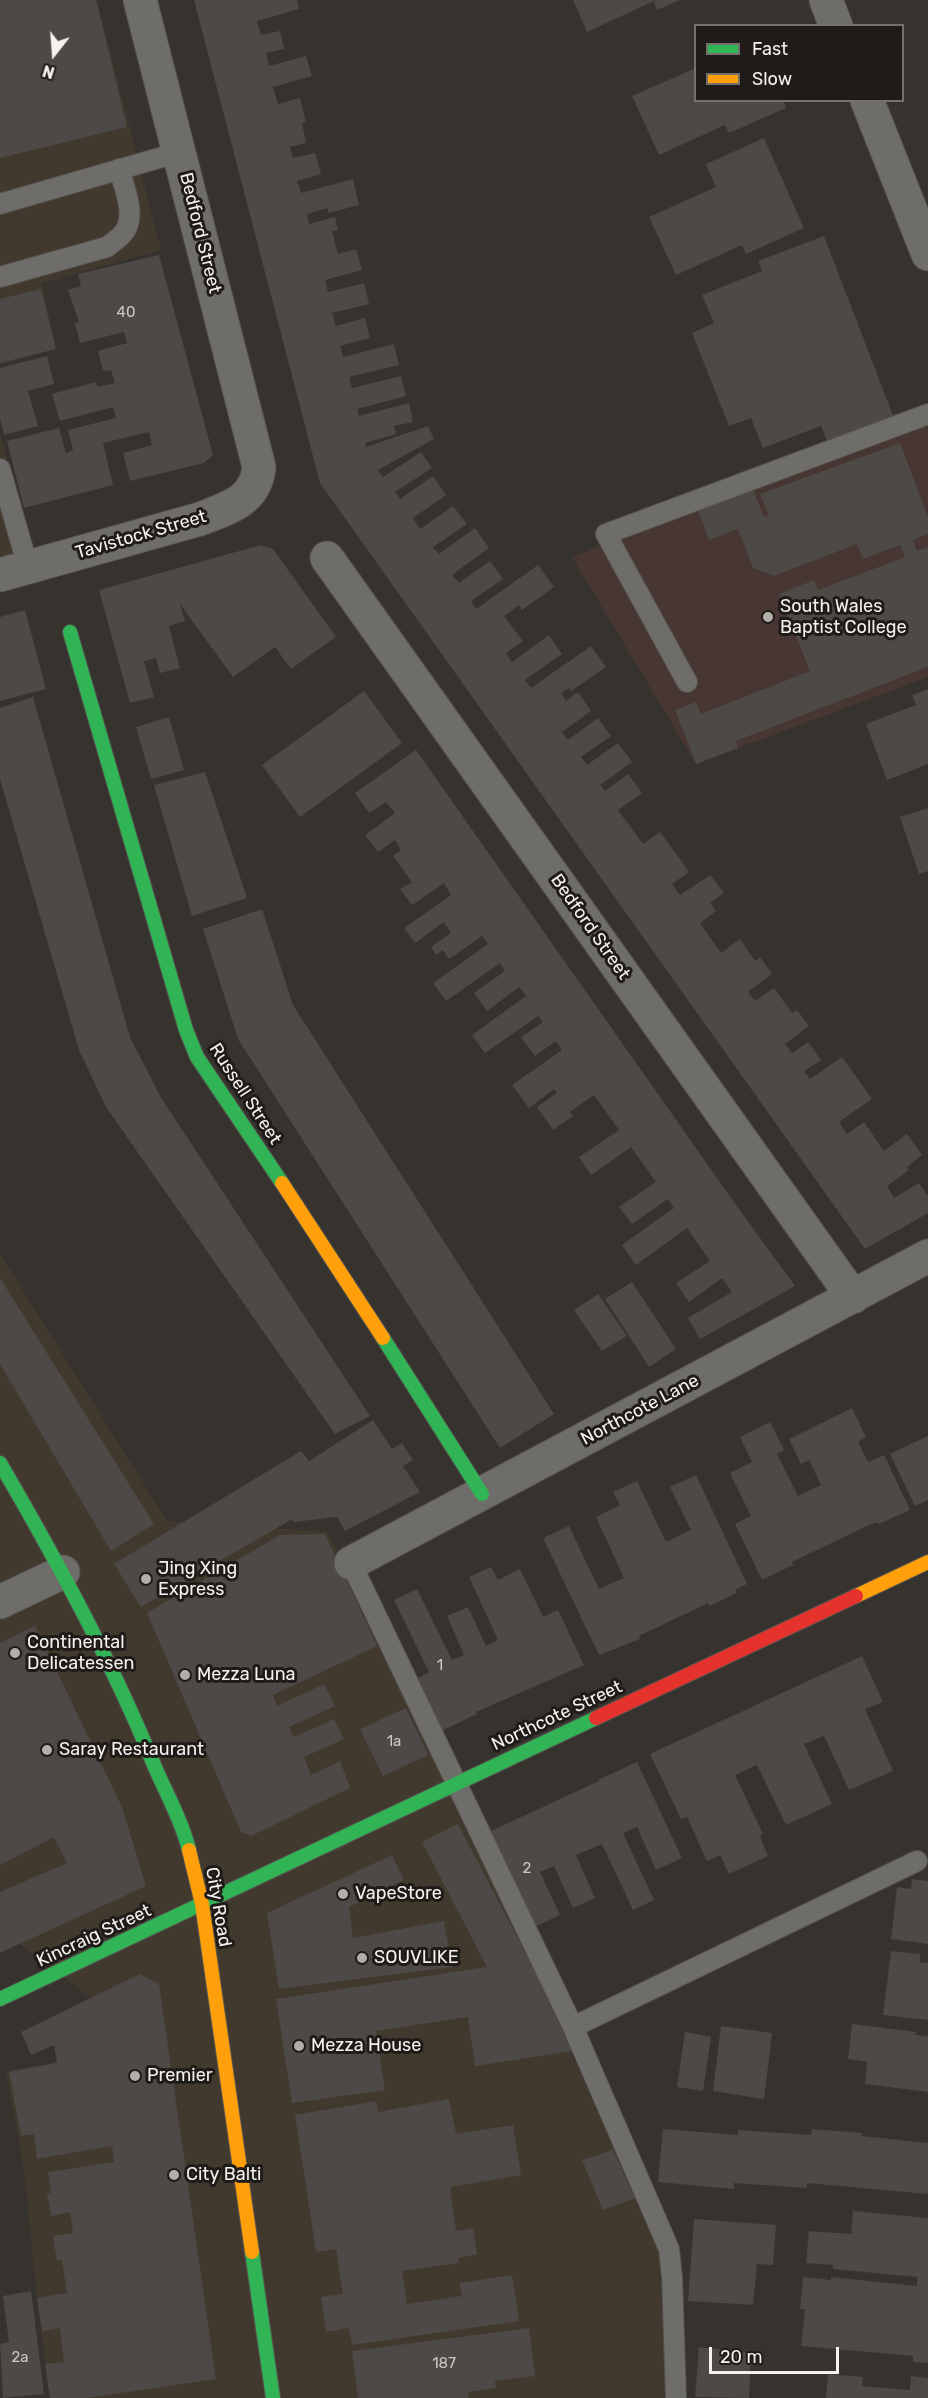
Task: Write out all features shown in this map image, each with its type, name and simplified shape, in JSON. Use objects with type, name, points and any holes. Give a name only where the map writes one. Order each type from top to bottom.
[{"type":"street","name":"Bedford Street","points":[[140,0],[259,467]]},
{"type":"street","points":[[826,0],[835,24]]},
{"type":"street","points":[[868,102],[928,254]]},
{"type":"street","name":"Tavistock Street","points":[[14,571],[219,512],[250,494],[255,487],[259,467]]},
{"type":"street","name":"Bedford Street","points":[[327,558],[853,1297]]},
{"type":"street","name":"Russell Street","points":[[70,632],[186,1030],[197,1057],[317,1234],[482,1494]]},
{"type":"street","name":"Northcote Lane","points":[[351,1563],[928,1256]]},
{"type":"street","name":"City Road","points":[[0,1463],[63,1572],[97,1639],[146,1745],[188,1846],[202,1904],[273,2398]]},
{"type":"street","name":"Northcote Street","points":[[202,1904],[928,1562]]},
{"type":"street","points":[[0,1602],[63,1572]]},
{"type":"street","name":"Kincraig Street","points":[[0,1999],[202,1904]]},
{"type":"lane","points":[[0,204],[180,152]]},
{"type":"lane","points":[[0,277],[107,247],[117,239],[125,230],[129,220],[129,210],[119,169]]},
{"type":"lane","points":[[687,682],[606,534],[928,414]]},
{"type":"lane","points":[[0,469],[14,571]]},
{"type":"lane","points":[[351,1563],[573,2026],[669,2249],[676,2398]]},
{"type":"lane","points":[[573,2026],[917,1861]]},
{"type":"shaded area","points":[[0,0],[97,0],[161,250],[42,283],[56,349],[0,364]]},
{"type":"shaded area","name":"South Wales Baptist College","points":[[925,423],[928,430],[928,677],[696,764],[572,557]]},
{"type":"shaded area","points":[[0,432],[35,574],[0,582]]},
{"type":"shaded area","points":[[0,1254],[167,1521],[328,1532],[390,1657],[658,2243],[667,2398],[50,2398],[24,2169],[6,2071],[99,2055],[91,1998],[20,1944],[3,1890],[0,1887]]},
{"type":"building","points":[[0,0],[96,0],[127,127],[0,158]]},
{"type":"building","points":[[194,0],[297,0],[299,9],[257,21],[261,35],[280,31],[284,49],[266,53],[269,66],[306,56],[312,76],[273,87],[278,104],[300,98],[306,122],[302,123],[306,143],[290,147],[293,158],[315,153],[321,174],[297,181],[301,193],[353,179],[359,205],[329,213],[327,208],[307,214],[309,224],[335,217],[338,230],[332,231],[338,254],[356,249],[362,270],[325,280],[328,292],[364,283],[369,304],[332,313],[336,326],[365,318],[370,338],[340,346],[343,357],[394,344],[399,365],[349,377],[352,388],[401,376],[406,396],[357,409],[359,416],[409,403],[413,422],[394,426],[396,434],[365,443],[366,447],[428,426],[434,439],[378,470],[383,477],[421,452],[432,468],[395,492],[400,499],[433,476],[446,495],[413,518],[420,529],[453,506],[467,524],[433,547],[439,554],[475,528],[489,548],[452,575],[459,583],[490,561],[503,579],[471,601],[476,609],[538,565],[554,587],[522,610],[519,605],[504,616],[523,641],[506,653],[512,662],[549,635],[562,654],[525,680],[531,688],[591,646],[606,667],[571,691],[569,688],[561,693],[566,701],[578,692],[591,711],[562,732],[568,740],[598,718],[611,736],[581,757],[587,765],[618,743],[632,762],[600,785],[605,791],[628,774],[642,793],[618,810],[643,844],[660,832],[680,859],[689,872],[672,884],[680,895],[710,875],[724,893],[710,903],[716,911],[700,923],[721,953],[740,939],[755,961],[760,957],[772,974],[748,992],[755,1001],[774,988],[792,1013],[797,1010],[809,1026],[785,1044],[792,1053],[808,1042],[821,1060],[804,1071],[810,1079],[842,1057],[872,1099],[839,1122],[847,1134],[864,1122],[884,1151],[907,1134],[922,1155],[907,1167],[909,1170],[887,1186],[894,1198],[919,1183],[928,1196],[928,1213],[865,1249],[320,483]]},
{"type":"building","points":[[573,0],[680,0],[657,10],[654,1],[587,32]]},
{"type":"building","points":[[694,69],[694,102],[784,102],[786,108],[729,133],[725,125],[659,155],[632,96]]},
{"type":"building","points":[[764,138],[804,228],[746,254],[742,245],[676,275],[649,217],[716,187],[706,164]]},
{"type":"building","points":[[824,236],[894,418],[828,444],[821,426],[763,448],[751,418],[729,426],[692,333],[714,323],[702,295],[762,271],[758,261]]},
{"type":"building","points":[[159,255],[213,455],[204,463],[130,481],[123,453],[152,445],[149,432],[103,443],[113,485],[24,508],[7,441],[59,428],[66,453],[73,450],[68,430],[116,418],[113,407],[60,421],[52,394],[96,382],[97,387],[115,383],[111,370],[103,371],[98,351],[127,343],[124,332],[80,343],[75,323],[79,322],[68,290],[81,286],[78,274]]},
{"type":"building","points":[[41,289],[56,349],[0,363],[0,299]]},
{"type":"building","points":[[47,356],[54,384],[28,391],[38,426],[4,435],[0,418],[0,368]]},
{"type":"building","points":[[900,443],[928,517],[928,534],[913,540],[917,551],[928,547],[928,667],[736,741],[738,748],[696,764],[675,710],[696,702],[701,714],[810,671],[779,594],[814,580],[818,590],[905,557],[900,545],[863,559],[857,544],[774,576],[753,568],[738,529],[709,540],[697,508],[752,487],[764,517],[769,515],[760,494]]},
{"type":"building","points":[[261,545],[273,549],[336,637],[291,669],[275,647],[233,677],[180,604],[185,621],[169,626],[180,668],[160,673],[156,658],[144,661],[154,697],[130,703],[99,590]]},
{"type":"building","points":[[25,610],[46,689],[0,701],[0,617]]},
{"type":"building","points":[[928,689],[928,764],[887,780],[866,724],[916,705],[912,695]]},
{"type":"building","points":[[364,691],[402,743],[300,817],[262,765]]},
{"type":"building","points":[[33,697],[130,1037],[160,1096],[370,1416],[335,1434],[106,1107],[79,1050],[0,779],[0,708]]},
{"type":"building","points":[[169,717],[184,770],[151,779],[136,727]]},
{"type":"building","points":[[416,750],[795,1286],[700,1339],[688,1318],[732,1292],[722,1278],[689,1302],[676,1283],[710,1261],[687,1228],[636,1265],[622,1245],[674,1208],[668,1199],[632,1224],[619,1207],[656,1182],[631,1147],[591,1175],[579,1157],[619,1130],[594,1095],[570,1112],[573,1116],[553,1130],[537,1107],[557,1093],[554,1089],[529,1108],[512,1085],[562,1050],[556,1041],[535,1056],[521,1037],[543,1022],[538,1016],[485,1053],[472,1035],[526,996],[519,987],[487,1011],[474,993],[505,971],[500,963],[446,1001],[433,983],[488,944],[482,936],[449,959],[443,950],[436,955],[431,947],[451,933],[444,922],[415,943],[404,928],[451,895],[444,883],[412,905],[400,889],[412,882],[393,856],[401,850],[395,840],[378,852],[365,835],[395,813],[386,802],[369,813],[355,793]]},
{"type":"building","points":[[205,772],[247,898],[192,916],[154,785]]},
{"type":"building","points":[[928,808],[928,871],[919,874],[900,817]]},
{"type":"building","points":[[262,909],[293,1005],[554,1414],[500,1448],[238,1039],[203,929]]},
{"type":"building","points":[[0,1278],[154,1524],[111,1551],[0,1364]]},
{"type":"building","points":[[632,1282],[676,1349],[649,1367],[605,1299]]},
{"type":"building","points":[[598,1294],[627,1336],[602,1351],[574,1310]]},
{"type":"building","points":[[852,1408],[866,1437],[858,1442],[868,1462],[884,1455],[910,1510],[879,1524],[878,1522],[869,1525],[792,1562],[793,1565],[762,1580],[735,1524],[751,1516],[730,1473],[752,1462],[740,1437],[770,1422],[784,1450],[777,1454],[798,1496],[821,1485],[809,1460],[801,1464],[789,1439]]},
{"type":"building","points":[[373,1420],[392,1449],[402,1443],[413,1460],[403,1466],[420,1492],[345,1531],[337,1517],[293,1522],[292,1519],[141,1607],[114,1564],[301,1451],[309,1461]]},
{"type":"building","points":[[928,1436],[928,1500],[915,1506],[890,1454]]},
{"type":"building","points":[[696,1475],[747,1584],[735,1590],[737,1593],[709,1606],[708,1603],[639,1636],[640,1639],[599,1655],[543,1538],[569,1526],[599,1589],[624,1578],[596,1517],[620,1505],[613,1492],[637,1481],[666,1542],[691,1530],[670,1487]]},
{"type":"building","points":[[325,1534],[377,1646],[273,1695],[277,1706],[324,1684],[335,1706],[289,1727],[294,1737],[334,1719],[344,1739],[304,1757],[311,1775],[340,1761],[350,1788],[251,1836],[241,1832],[147,1613],[280,1535]]},
{"type":"building","points":[[491,1567],[498,1580],[520,1569],[543,1617],[558,1610],[584,1665],[476,1712],[477,1714],[441,1731],[416,1679],[429,1672],[394,1600],[417,1589],[452,1660],[464,1655],[447,1616],[468,1607],[486,1646],[498,1640],[469,1577]]},
{"type":"building","points":[[35,1626],[122,1807],[146,1886],[0,1953],[0,1892],[67,1863],[54,1837],[0,1865],[0,1643]]},
{"type":"building","points":[[862,1656],[883,1702],[865,1709],[893,1771],[849,1790],[824,1736],[804,1744],[832,1804],[786,1825],[757,1765],[735,1775],[763,1834],[760,1836],[768,1856],[729,1874],[720,1855],[707,1861],[687,1817],[681,1819],[650,1754]]},
{"type":"building","points":[[406,1708],[428,1755],[383,1776],[360,1729]]},
{"type":"building","points":[[637,1762],[682,1858],[656,1870],[637,1827],[623,1833],[654,1900],[633,1910],[602,1844],[576,1855],[595,1898],[573,1908],[554,1866],[540,1872],[560,1915],[534,1927],[489,1832]]},
{"type":"building","points":[[458,1824],[529,1960],[572,2051],[475,2066],[468,2017],[376,2031],[385,2090],[292,2103],[276,1999],[487,1967],[422,1842]]},
{"type":"building","points":[[392,1855],[404,1880],[349,1907],[353,1938],[444,1921],[452,1967],[279,1989],[267,1913]]},
{"type":"building","points":[[912,1879],[928,1881],[928,1944],[891,1939],[897,1887],[911,1889]]},
{"type":"building","points":[[891,1951],[920,1954],[920,1962],[928,1963],[928,2020],[883,2015]]},
{"type":"building","points":[[140,1974],[159,1984],[216,2379],[86,2398],[50,2398],[45,2364],[64,2362],[60,2328],[42,2331],[37,2298],[67,2293],[62,2260],[57,2261],[53,2236],[73,2233],[70,2212],[51,2216],[47,2193],[51,2193],[48,2172],[114,2162],[112,2146],[37,2159],[34,2134],[21,2136],[9,2072],[57,2063],[54,2045],[31,2055],[21,2032]]},
{"type":"building","points":[[852,2024],[916,2032],[915,2035],[928,2036],[928,2092],[865,2084],[867,2062],[848,2059]]},
{"type":"building","points":[[721,2026],[772,2033],[764,2099],[713,2091]]},
{"type":"building","points":[[685,2032],[711,2037],[703,2091],[677,2087]]},
{"type":"building","points":[[449,2099],[456,2134],[513,2125],[521,2175],[450,2187],[456,2231],[473,2228],[477,2254],[458,2258],[459,2263],[402,2271],[407,2304],[462,2296],[459,2283],[512,2275],[519,2321],[352,2345],[349,2328],[326,2332],[321,2297],[343,2294],[336,2249],[316,2252],[295,2115],[376,2101],[378,2112]]},
{"type":"building","points":[[663,2129],[738,2135],[738,2130],[811,2135],[812,2129],[862,2133],[862,2136],[928,2143],[928,2194],[807,2183],[807,2188],[734,2183],[734,2189],[658,2182]]},
{"type":"building","points":[[613,2150],[635,2198],[603,2210],[582,2160]]},
{"type":"building","points":[[853,2211],[928,2218],[928,2363],[913,2362],[913,2356],[801,2346],[805,2309],[800,2309],[803,2277],[831,2280],[831,2277],[917,2286],[917,2277],[833,2269],[833,2265],[806,2263],[809,2231],[851,2234]]},
{"type":"building","points":[[694,2219],[776,2225],[773,2265],[757,2264],[753,2305],[688,2301]]},
{"type":"building","points":[[31,2291],[44,2394],[3,2398],[0,2344],[9,2342],[3,2296]]},
{"type":"building","points":[[529,2328],[535,2376],[495,2381],[496,2388],[468,2392],[469,2398],[358,2398],[352,2351]]},
{"type":"building","points":[[699,2347],[751,2353],[749,2398],[695,2397]]},
{"type":"building","points":[[828,2374],[863,2377],[862,2386],[910,2390],[911,2376],[928,2378],[928,2398],[826,2398]]},
{"type":"traffic: fast","points":[[70,632],[186,1030],[197,1057],[282,1183]]},
{"type":"traffic: fast","points":[[383,1338],[482,1494]]},
{"type":"traffic: fast","points":[[0,1463],[62,1574],[120,1687],[178,1818],[189,1850]]},
{"type":"traffic: fast","points":[[0,1999],[596,1718]]},
{"type":"traffic: fast","points":[[252,2252],[273,2398]]},
{"type":"traffic: slow","points":[[282,1183],[383,1338]]},
{"type":"traffic: slow","points":[[856,1596],[928,1562]]},
{"type":"traffic: slow","points":[[189,1850],[202,1904],[252,2252]]},
{"type":"traffic: jam","points":[[596,1718],[856,1596]]},
{"type":"place","name":"South Wales Baptist College","points":[[768,617]]},
{"type":"place","name":"Jing Xing Express","points":[[146,1579]]},
{"type":"place","name":"Continental Delicatessen","points":[[15,1653]]},
{"type":"place","name":"Mezza Luna","points":[[185,1675]]},
{"type":"place","name":"Saray Restaurant","points":[[47,1750]]},
{"type":"place","name":"VapeStore","points":[[343,1894]]},
{"type":"place","name":"SOUVLIKE","points":[[362,1958]]},
{"type":"place","name":"Mezza House","points":[[299,2046]]},
{"type":"place","name":"Premier","points":[[135,2076]]},
{"type":"place","name":"City Balti","points":[[174,2175]]}]
